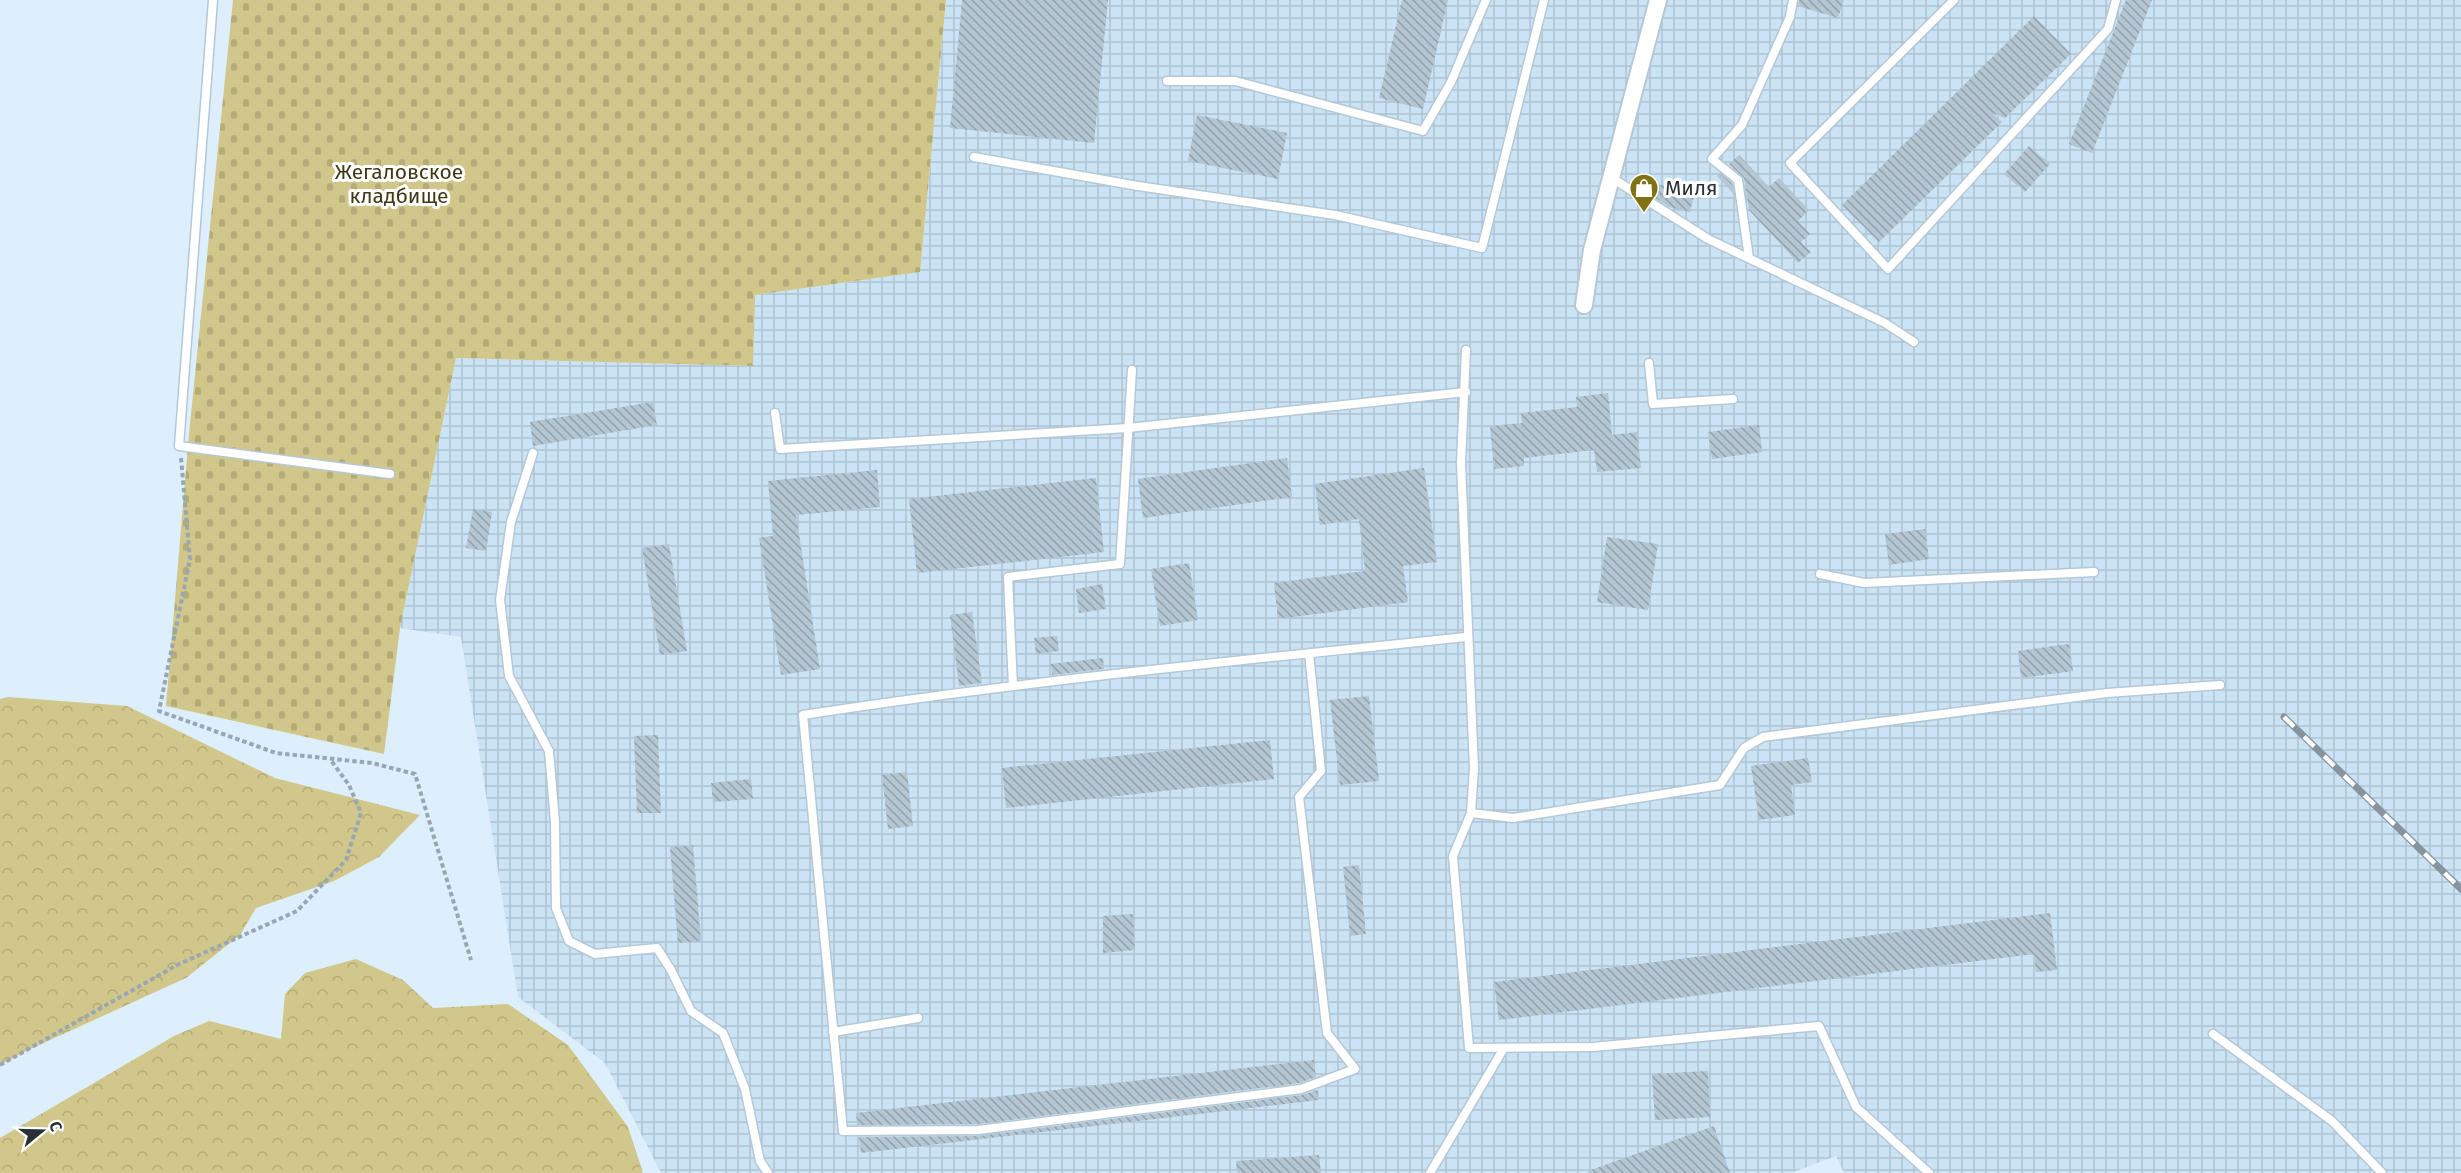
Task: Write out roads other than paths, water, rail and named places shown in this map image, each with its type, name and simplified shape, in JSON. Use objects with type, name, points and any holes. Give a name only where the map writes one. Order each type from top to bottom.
[{"type":"street","points":[[1584,305],[1592,250],[1658,0]]},
{"type":"lane","points":[[213,0],[179,446],[390,474]]},
{"type":"lane","points":[[1167,81],[1235,81],[1423,131],[1451,82],[1486,0]]},
{"type":"lane","points":[[974,157],[1138,186],[1335,215],[1482,248],[1544,0]]},
{"type":"lane","points":[[1749,258],[1738,180],[1712,159],[1742,125],[1790,17],[1794,0]]},
{"type":"lane","points":[[1954,0],[1790,163],[1888,269],[2108,29],[2116,0]]},
{"type":"lane","points":[[1612,178],[1708,239],[1885,323],[1914,342]]},
{"type":"lane","points":[[1466,350],[1466,392],[1461,463],[1466,637],[1474,768],[1471,813],[1453,856],[1469,1048],[1593,1047],[1819,1026],[1856,1107],[1929,1173]]},
{"type":"lane","points":[[1649,363],[1653,404],[1733,399]]},
{"type":"lane","points":[[1013,686],[1008,577],[1120,564],[1132,370]]},
{"type":"lane","points":[[775,413],[780,449],[1128,428],[1466,392]]},
{"type":"lane","points":[[533,453],[511,522],[500,600],[509,676],[549,751],[555,822],[556,908],[568,941],[596,954],[657,948],[671,970],[691,1011],[723,1033],[745,1089],[760,1161],[768,1173]]},
{"type":"lane","points":[[1820,574],[1864,583],[2094,572]]},
{"type":"lane","points":[[1309,653],[1321,771],[1299,797],[1327,1033],[1355,1069],[1301,1089],[990,1128],[843,1131],[803,715],[954,692],[1309,653],[1466,637]]},
{"type":"lane","points":[[1471,813],[1513,818],[1720,785],[1744,748],[1763,737],[2107,693],[2220,685]]},
{"type":"lane","points":[[833,1032],[918,1018]]},
{"type":"lane","points":[[2213,1034],[2332,1121],[2382,1173]]},
{"type":"lane","points":[[1430,1173],[1504,1048]]},
{"type":"railway","points":[[2284,717],[2461,889]]},
{"type":"place","name":"Миля","points":[[1644,214]]},
{"type":"park label","name":"Жегаловское кладбище","points":[[399,184]]}]
